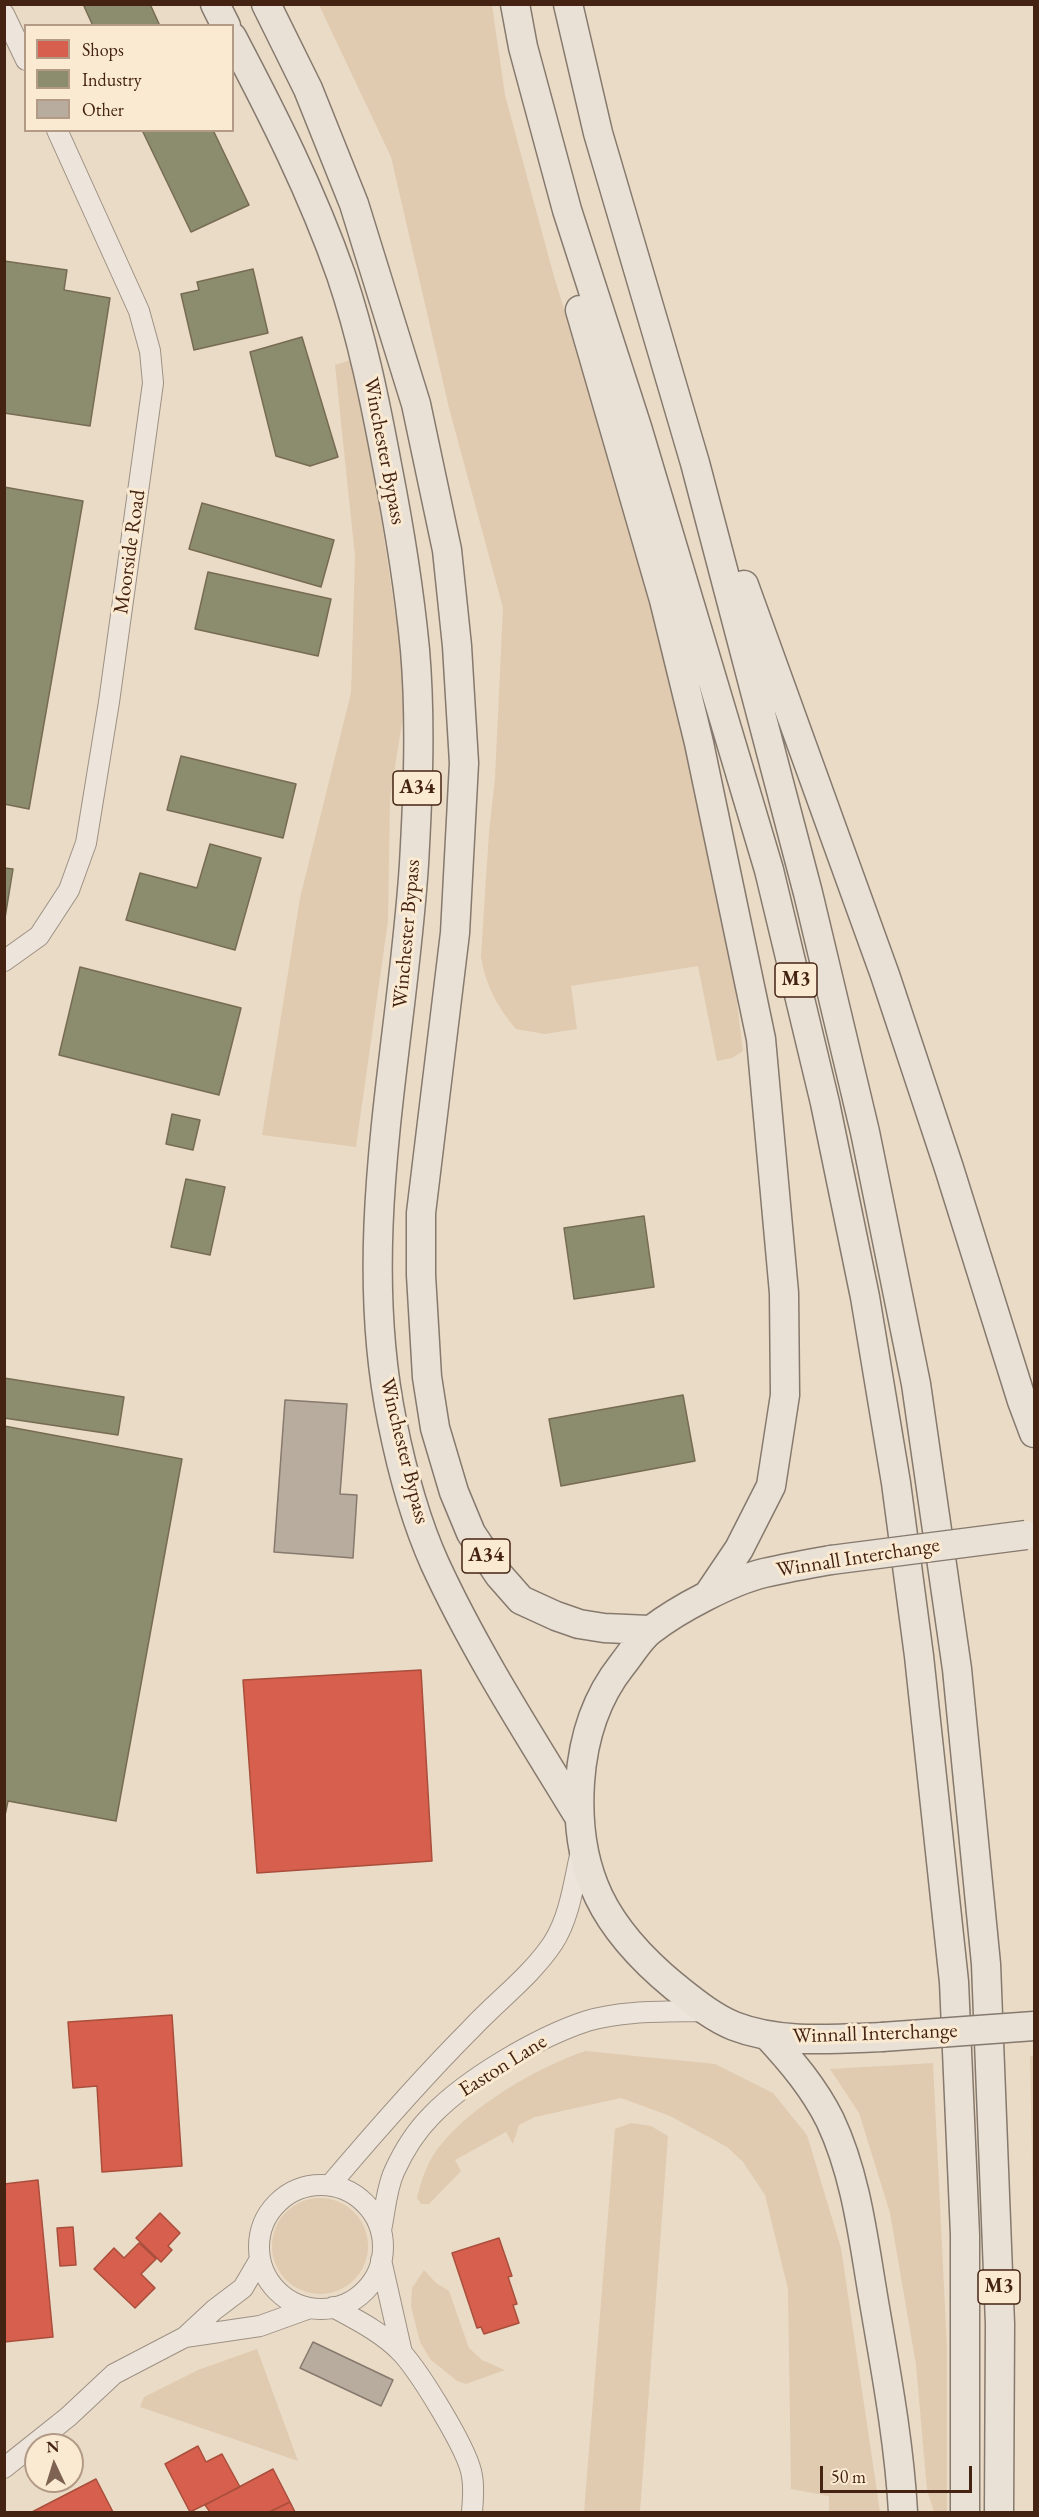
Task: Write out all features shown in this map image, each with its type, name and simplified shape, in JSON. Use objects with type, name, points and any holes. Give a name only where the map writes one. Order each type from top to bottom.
[{"type":"highway","points":[[215,4],[225,24]]},
{"type":"highway","name":"Winchester Bypass","points":[[266,4],[308,89],[354,204],[416,404],[447,550],[457,646],[465,763],[454,933],[421,1213],[421,1275],[426,1366],[435,1428],[454,1492],[471,1533],[499,1575],[521,1600],[579,1624],[604,1629],[649,1630]]},
{"type":"highway","name":"M3","points":[[515,4],[523,47],[567,210],[637,427],[769,870],[825,1103],[865,1297],[896,1483],[919,1656],[954,1982],[965,2235],[965,2512]]},
{"type":"highway","name":"M3","points":[[568,4],[598,133],[695,463],[808,893],[865,1132],[916,1384],[957,1669],[986,1964],[1000,2324],[999,2512]]},
{"type":"highway","name":"Winchester Bypass","points":[[234,41],[274,118],[317,212],[341,277],[362,346],[402,543],[415,653],[418,756],[414,864],[402,999],[378,1206],[377,1281],[380,1351],[392,1423],[408,1486],[434,1561],[495,1678],[578,1815]]},
{"type":"highway","name":"M3","points":[[567,210],[580,310],[667,611],[702,754],[761,1039],[784,1293],[785,1395],[771,1486],[739,1549],[708,1595]]},
{"type":"highway","name":"M3","points":[[695,463],[749,598],[885,975],[949,1168],[1022,1401],[1035,1433]]},
{"type":"highway","name":"Winnall Interchange","points":[[1030,1535],[831,1560],[762,1574],[708,1595],[649,1630],[605,1688],[595,1708],[582,1756],[578,1815],[582,1848],[595,1888],[614,1923],[644,1960],[705,2011],[733,2026],[768,2036],[840,2038],[1035,2026]]},
{"type":"highway","points":[[768,2036],[795,2066],[817,2096],[844,2155],[852,2184],[882,2349],[903,2512]]},
{"type":"street","points":[[4,14],[24,56]]},
{"type":"street","name":"Moorside Road","points":[[4,961],[39,936],[69,890],[86,843],[109,702],[153,384],[150,351],[139,312],[58,132]]},
{"type":"street","name":"Easton Lane","points":[[330,2185],[421,2081],[473,2026],[508,1995],[553,1942],[564,1917],[582,1848]]},
{"type":"street","name":"Easton Lane","points":[[381,2230],[393,2174],[412,2140],[431,2116],[455,2094],[493,2068],[559,2032],[588,2021],[626,2014],[705,2011]]},
{"type":"street","points":[[186,2337],[260,2326],[310,2308],[333,2307],[359,2296],[369,2286],[377,2274],[381,2260],[383,2246],[381,2230],[374,2214],[362,2200],[347,2190],[330,2185],[305,2187],[285,2196],[270,2211],[261,2230],[258,2245],[260,2259],[270,2282],[288,2299],[310,2308]]},
{"type":"street","points":[[4,2468],[68,2417],[114,2374],[186,2337],[214,2310],[243,2289],[260,2259]]},
{"type":"street","points":[[381,2260],[402,2354]]},
{"type":"street","points":[[333,2307],[364,2324],[402,2354],[458,2438],[472,2475],[472,2512]]},
{"type":"shaded area","points":[[319,5],[492,5],[505,95],[553,273],[666,641],[731,954],[743,1051],[732,1058],[717,1061],[698,966],[571,986],[577,1029],[545,1034],[516,1029],[498,1005],[489,986],[481,957],[495,778],[503,608],[449,408],[391,157]]},
{"type":"shaded area","points":[[357,358],[407,692],[390,798],[388,921],[356,1147],[262,1135],[300,898],[351,693],[355,556],[335,365]]},
{"type":"shaded area","points":[[585,2051],[715,2064],[773,2093],[807,2135],[841,2248],[880,2512],[829,2512],[829,2496],[791,2489],[788,2289],[765,2195],[743,2162],[727,2147],[670,2116],[621,2098],[535,2117],[519,2125],[513,2144],[506,2132],[455,2160],[461,2171],[429,2204],[421,2204],[417,2198],[431,2159],[452,2132],[468,2117],[526,2078]]},
{"type":"shaded area","points":[[1034,2055],[1034,2270],[1030,2056]]},
{"type":"shaded area","points":[[933,2063],[947,2348],[947,2512],[934,2512],[927,2490],[916,2365],[890,2213],[859,2113],[830,2069]]},
{"type":"shaded area","points":[[631,2123],[651,2126],[668,2136],[640,2512],[584,2512],[615,2129]]},
{"type":"shaded area","points":[[320,2198],[338,2202],[354,2212],[364,2228],[368,2246],[364,2264],[354,2280],[338,2290],[320,2294],[302,2290],[286,2280],[276,2264],[272,2246],[276,2228],[286,2212],[302,2202]]},
{"type":"shaded area","points":[[424,2270],[436,2283],[449,2291],[469,2348],[482,2360],[505,2370],[466,2384],[457,2381],[430,2359],[420,2342],[411,2306],[412,2288]]},
{"type":"shaded area","points":[[257,2349],[298,2461],[140,2407],[144,2397],[198,2370]]},
{"type":"building: Shops","points":[[421,1670],[432,1861],[257,1873],[243,1680]]},
{"type":"building: Shops","points":[[172,2015],[182,2166],[102,2172],[97,2086],[73,2088],[68,2022]]},
{"type":"building: Shops","points":[[38,2180],[53,2337],[4,2342],[4,2184]]},
{"type":"building: Shops","points":[[160,2213],[180,2233],[168,2246],[172,2250],[161,2262],[136,2238]]},
{"type":"building: Shops","points":[[73,2227],[76,2265],[60,2266],[57,2228]]},
{"type":"building: Shops","points":[[499,2238],[512,2276],[508,2277],[517,2304],[513,2305],[519,2323],[484,2334],[481,2327],[477,2328],[452,2253]]},
{"type":"building: Shops","points":[[139,2243],[156,2259],[141,2274],[155,2288],[135,2308],[94,2269],[114,2248],[124,2258]]},
{"type":"building: Shops","points":[[198,2446],[206,2462],[222,2454],[240,2487],[190,2512],[165,2464]]},
{"type":"building: Shops","points":[[273,2469],[290,2502],[269,2512],[210,2512],[205,2505]]},
{"type":"building: Shops","points":[[96,2479],[113,2512],[32,2512],[69,2493],[84,2493],[84,2485]]},
{"type":"building: Shops","points":[[290,2502],[295,2512],[269,2512]]},
{"type":"building: Industry","points":[[83,4],[150,4],[159,24],[92,24]]},
{"type":"building: Industry","points":[[143,132],[214,132],[249,205],[191,232]]},
{"type":"building: Industry","points":[[4,261],[67,270],[64,290],[110,298],[90,426],[4,413]]},
{"type":"building: Industry","points":[[253,269],[268,333],[194,350],[181,294],[199,290],[197,282]]},
{"type":"building: Industry","points":[[302,337],[338,457],[310,466],[276,456],[250,352]]},
{"type":"building: Industry","points":[[4,487],[83,501],[29,809],[4,804]]},
{"type":"building: Industry","points":[[202,503],[334,540],[321,587],[189,549]]},
{"type":"building: Industry","points":[[208,572],[331,599],[318,656],[195,629]]},
{"type":"building: Industry","points":[[181,756],[296,784],[283,838],[167,810]]},
{"type":"building: Industry","points":[[210,844],[261,858],[235,950],[126,920],[140,873],[197,888]]},
{"type":"building: Industry","points":[[4,868],[13,869],[4,924]]},
{"type":"building: Industry","points":[[80,967],[241,1008],[219,1095],[59,1055]]},
{"type":"building: Industry","points":[[172,1114],[200,1120],[193,1150],[166,1144]]},
{"type":"building: Industry","points":[[186,1179],[225,1187],[210,1255],[171,1247]]},
{"type":"building: Industry","points":[[644,1216],[654,1287],[574,1299],[564,1228]]},
{"type":"building: Industry","points":[[4,1378],[124,1397],[118,1435],[4,1418]]},
{"type":"building: Industry","points":[[683,1395],[695,1461],[561,1486],[549,1419]]},
{"type":"building: Industry","points":[[4,1426],[182,1459],[116,1821],[8,1801],[4,1820]]},
{"type":"building: Other","points":[[285,1400],[347,1404],[340,1494],[357,1495],[353,1558],[274,1552]]},
{"type":"building: Other","points":[[313,2342],[393,2380],[381,2406],[300,2368]]}]
